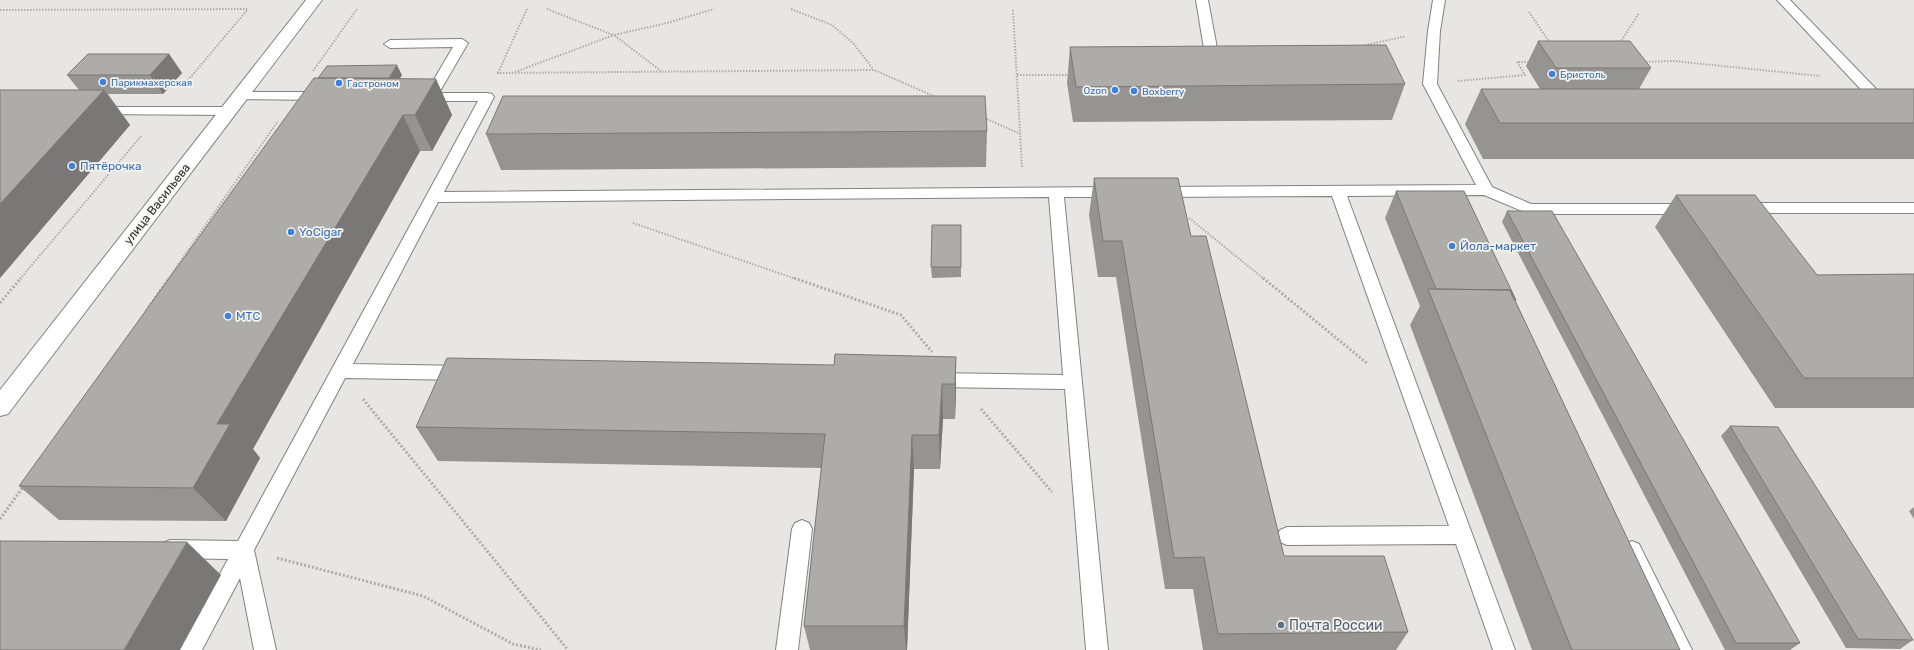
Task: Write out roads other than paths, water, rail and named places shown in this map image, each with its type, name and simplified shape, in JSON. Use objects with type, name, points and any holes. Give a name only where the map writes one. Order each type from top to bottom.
[{"type":"street","name":"улица Васильева","points":[[0,407],[314,0]]},
{"type":"lane","points":[[1198,64],[1213,64],[1202,0]]},
{"type":"lane","points":[[1439,0],[1434,31],[1430,84],[1486,190]]},
{"type":"lane","points":[[1783,0],[1872,94],[1914,105]]},
{"type":"lane","points":[[390,44],[462,43],[430,97]]},
{"type":"lane","points":[[85,111],[162,111],[296,96],[335,96]]},
{"type":"lane","points":[[190,650],[487,97],[407,97]]},
{"type":"lane","points":[[1142,192],[1486,190],[1528,209],[1710,208]]},
{"type":"lane","points":[[1338,191],[1504,650]]},
{"type":"lane","points":[[433,197],[1127,192]]},
{"type":"lane","points":[[1056,193],[1097,650]]},
{"type":"lane","points":[[1725,208],[1914,208]]},
{"type":"lane","points":[[340,371],[482,373]]},
{"type":"lane","points":[[917,380],[1072,382]]},
{"type":"lane","points":[[787,650],[802,528]]},
{"type":"lane","points":[[1623,531],[1681,650]]},
{"type":"lane","points":[[1287,536],[1462,535]]},
{"type":"lane","points":[[149,549],[244,550]]},
{"type":"lane","points":[[244,550],[265,650]]},
{"type":"place","name":"Бристоль","points":[[1552,74]]},
{"type":"place","name":"Парикмахерская","points":[[103,82]]},
{"type":"place","name":"Гастроном","points":[[339,83]]},
{"type":"place","name":"Ozon","points":[[1115,90]]},
{"type":"place","name":"Boxberry","points":[[1134,91]]},
{"type":"place","name":"Пятёрочка","points":[[72,166]]},
{"type":"place","name":"YoCigar","points":[[291,232]]},
{"type":"place","name":"Йола-маркет","points":[[1452,246]]},
{"type":"place","name":"МТС","points":[[228,316]]},
{"type":"place","name":"Почта России","points":[[1281,625]]}]
